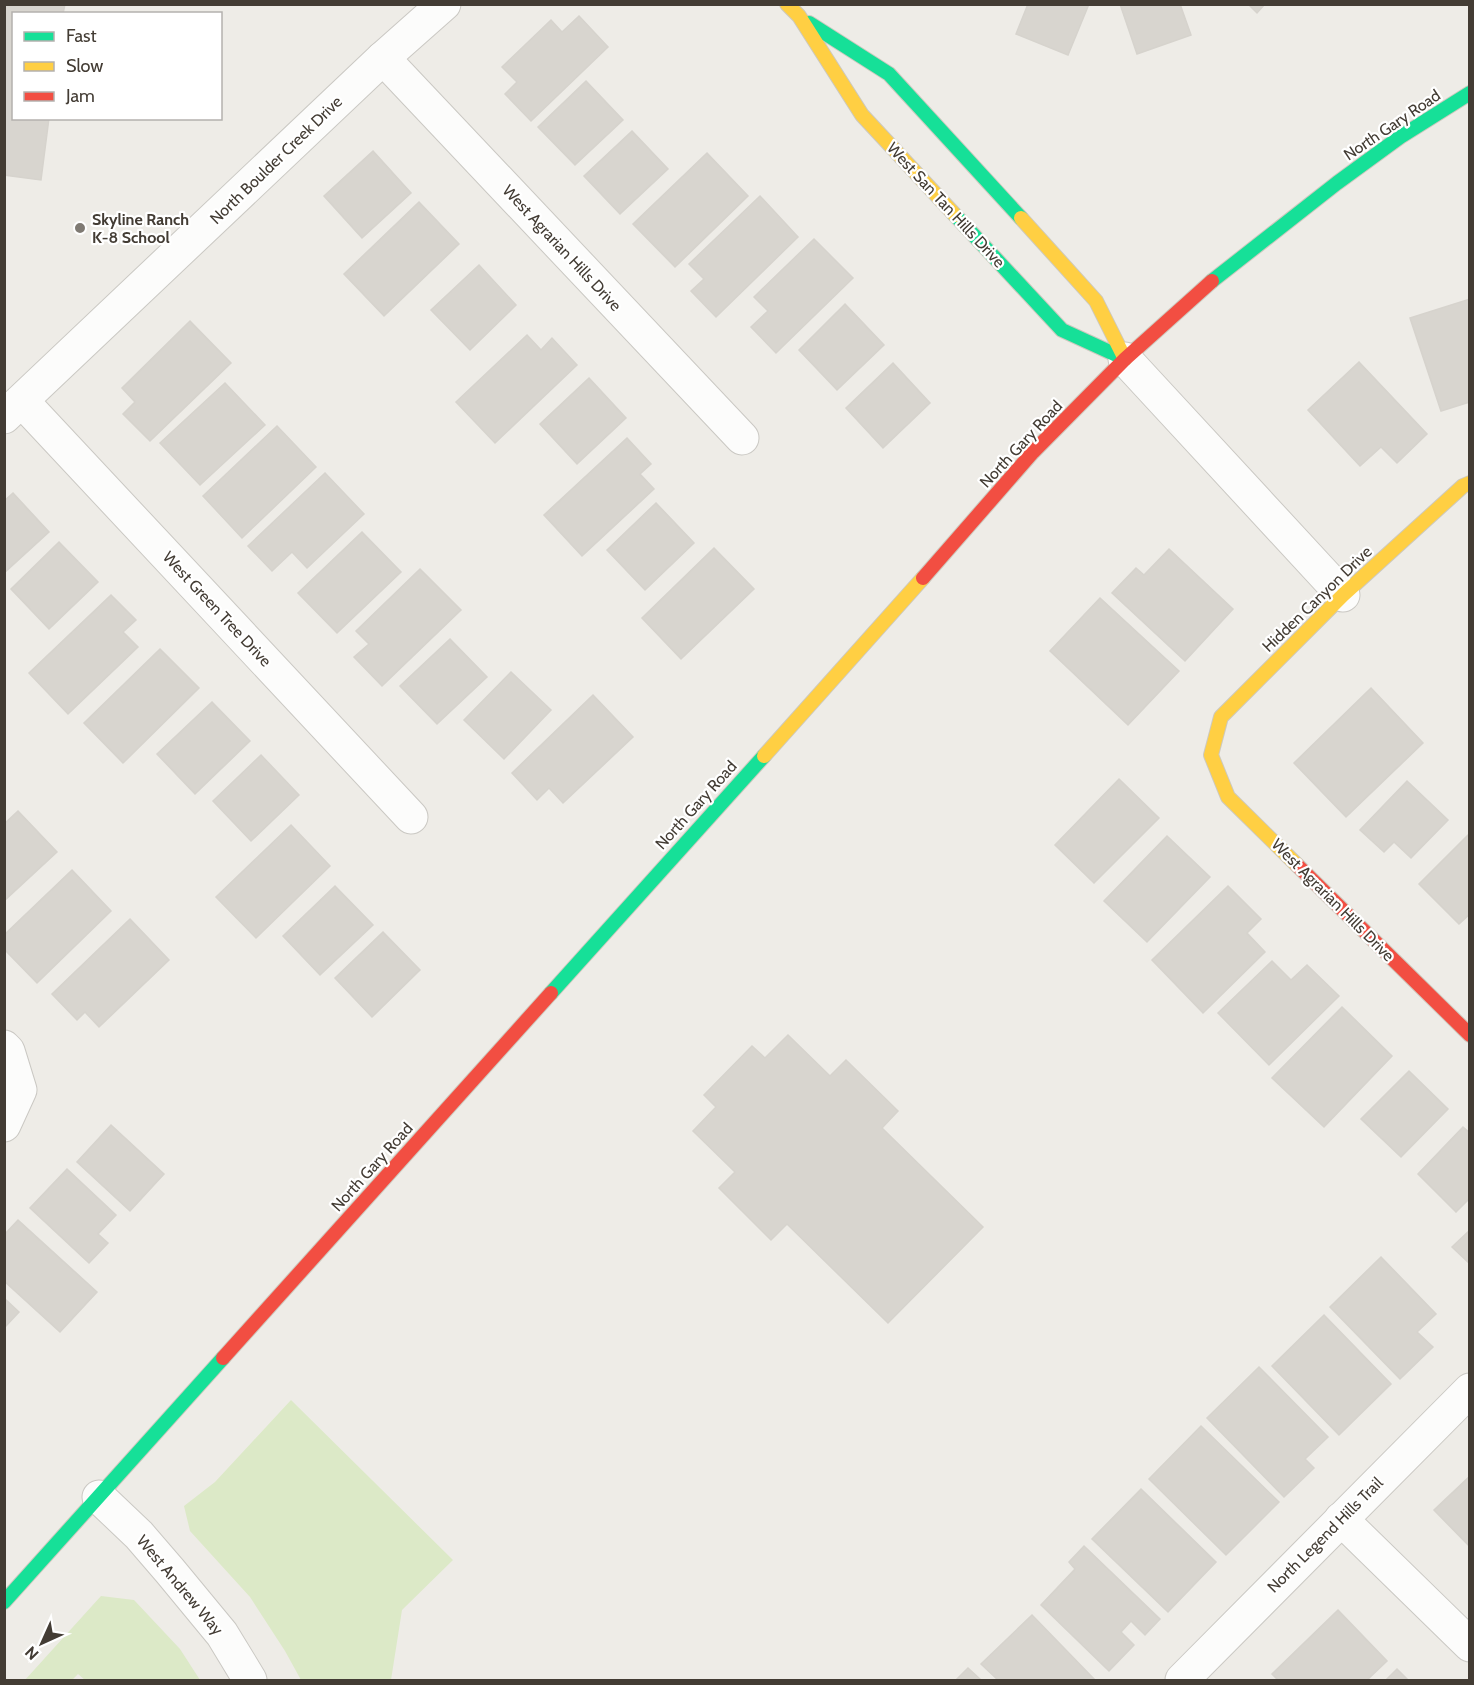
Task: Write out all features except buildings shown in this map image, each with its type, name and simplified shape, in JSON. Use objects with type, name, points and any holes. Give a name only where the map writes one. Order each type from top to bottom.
[{"type":"main road","name":"West San Tan Hills Drive","points":[[788,4],[799,16],[862,115],[1062,330],[1125,359]]},
{"type":"main road","name":"West San Tan Hills Drive","points":[[799,16],[889,74],[1096,301],[1125,359]]},
{"type":"main road","name":"North Gary Road","points":[[4,1602],[1034,452],[1125,359],[1220,274],[1400,137],[1470,93]]},
{"type":"main road","name":"Hidden Canyon Drive","points":[[1211,755],[1221,717],[1343,595],[1462,486],[1470,483]]},
{"type":"main road","name":"West Agrarian Hills Drive","points":[[1211,755],[1228,797],[1470,1035]]},
{"type":"street","name":"North Boulder Creek Drive","points":[[13,409],[383,58],[444,4]]},
{"type":"street","name":"West Agrarian Hills Drive","points":[[383,58],[742,438]]},
{"type":"street","name":"West San Tan Hills Drive","points":[[1125,359],[1343,595]]},
{"type":"street","name":"West Green Tree Drive","points":[[13,409],[411,816]]},
{"type":"street","points":[[4,1047],[8,1051],[20,1090],[4,1125]]},
{"type":"street","name":"North Legend Hills Trail","points":[[1182,1680],[1470,1390]]},
{"type":"street","name":"West Andrew Way","points":[[99,1497],[139,1535],[222,1634],[250,1680]]},
{"type":"street","points":[[1341,1519],[1470,1645]]},
{"type":"green space","points":[[291,1400],[453,1560],[402,1610],[391,1680],[301,1680],[250,1597],[190,1531],[184,1506],[215,1482]]},
{"type":"green space","points":[[101,1596],[134,1600],[180,1649],[200,1680],[85,1680],[78,1674],[72,1680],[25,1680]]},
{"type":"traffic: fast","points":[[809,23],[889,74],[1021,218]]},
{"type":"traffic: fast","points":[[1212,281],[1400,137],[1470,93]]},
{"type":"traffic: fast","points":[[955,215],[1062,330],[1125,359]]},
{"type":"traffic: fast","points":[[551,993],[764,756]]},
{"type":"traffic: fast","points":[[4,1602],[223,1358]]},
{"type":"traffic: slow","points":[[787,4],[799,16],[862,115],[955,215]]},
{"type":"traffic: slow","points":[[1021,218],[1096,301],[1125,359]]},
{"type":"traffic: slow","points":[[1297,865],[1228,797],[1211,755],[1221,717],[1343,595],[1463,486],[1470,483]]},
{"type":"traffic: slow","points":[[764,756],[923,578]]},
{"type":"traffic: jam","points":[[923,578],[1033,452],[1125,359],[1212,281]]},
{"type":"traffic: jam","points":[[1297,865],[1470,1035]]},
{"type":"traffic: jam","points":[[223,1358],[551,993]]},
{"type":"place","name":"Skyline Ranch K-8 School","points":[[80,228]]}]
